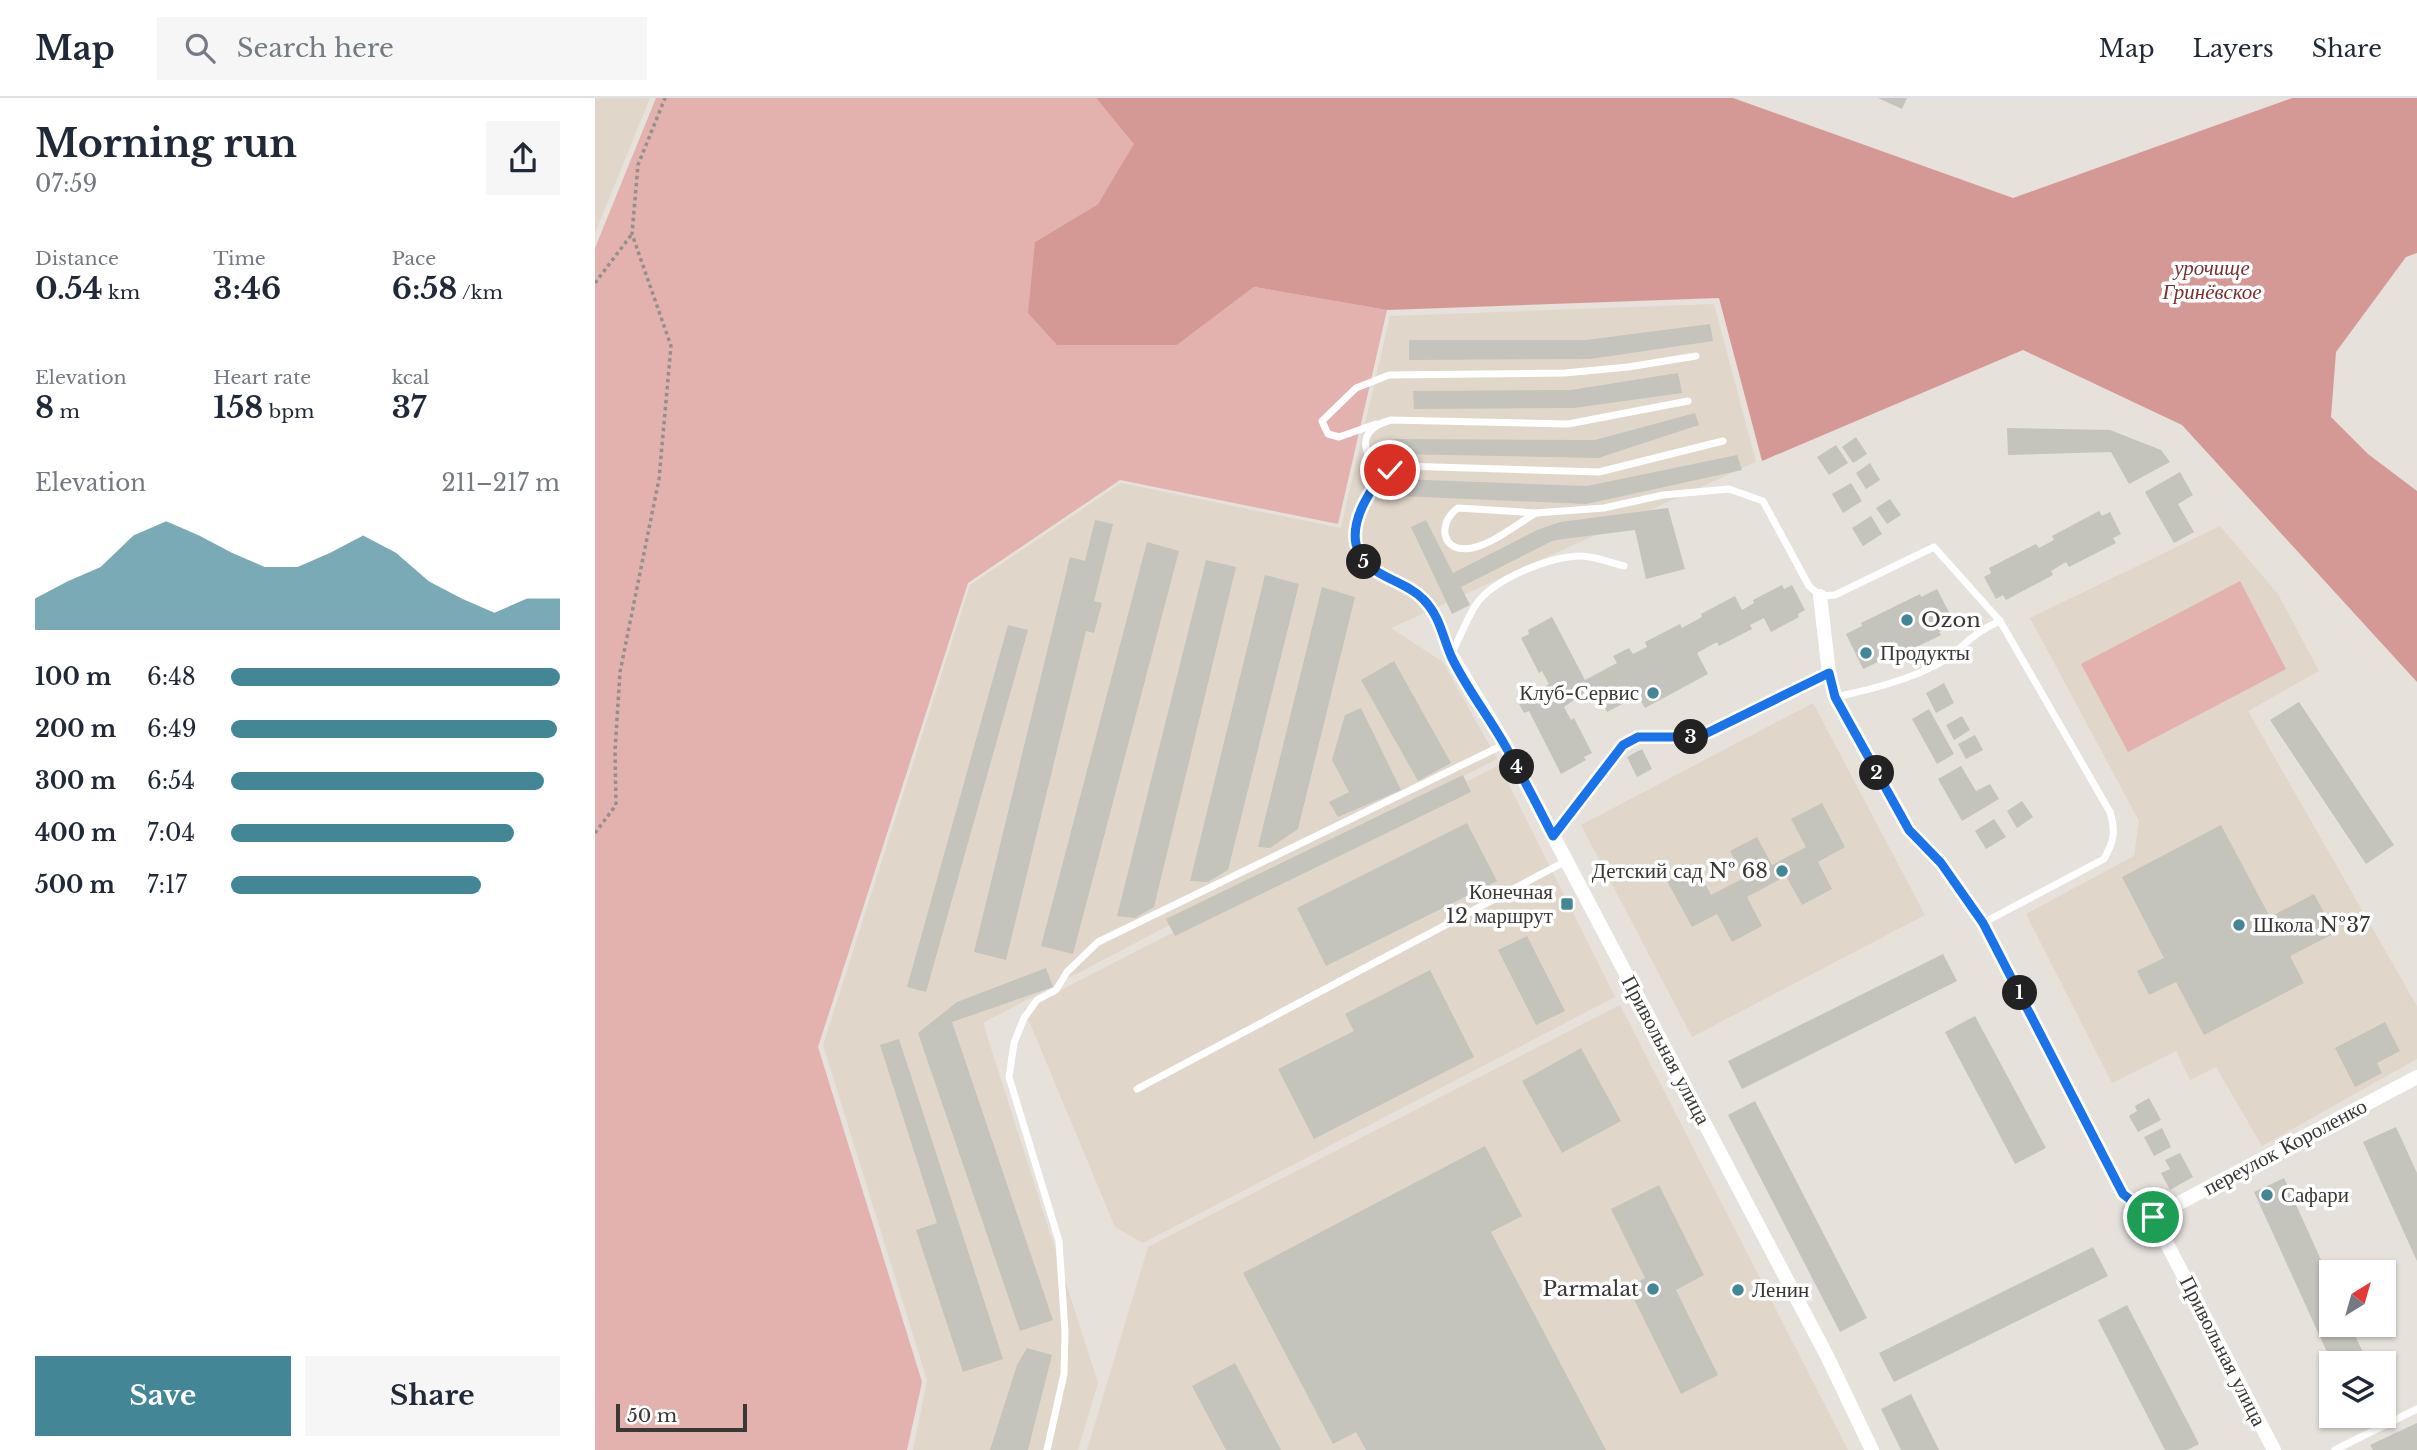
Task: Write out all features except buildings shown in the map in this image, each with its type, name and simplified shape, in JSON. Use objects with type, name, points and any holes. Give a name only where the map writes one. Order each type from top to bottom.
[{"type":"street","name":"Привольная улица","points":[[1820,596],[1829,673],[1835,697],[1909,830],[1941,863],[1983,923],[2123,1194],[2153,1217],[2274,1450]]},
{"type":"street","name":"Привольная улица","points":[[1451,655],[1505,744],[1821,1345],[1872,1450]]},
{"type":"street","name":"переулок Короленко","points":[[2153,1217],[2417,1077]]},
{"type":"lane","points":[[1688,401],[1568,424],[1391,420],[1339,437],[1328,433],[1321,421],[1356,388],[1389,375],[1565,373],[1628,367],[1696,356]]},
{"type":"lane","points":[[1376,424],[1365,440],[1366,456],[1380,478]]},
{"type":"lane","points":[[1451,655],[1441,624],[1423,598],[1365,565],[1356,543],[1358,523],[1367,498],[1380,478],[1402,466],[1599,472],[1723,441]]},
{"type":"lane","points":[[1536,513],[1475,548],[1459,550],[1447,541],[1443,526],[1447,516],[1458,508],[1536,513],[1604,508],[1663,495],[1729,489],[1750,494],[1763,501],[1809,586],[1820,596],[1835,595],[1934,547],[2000,621],[2110,812],[2115,829],[2113,843],[2104,859],[1983,923]]},
{"type":"lane","points":[[1451,655],[1476,604],[1496,587],[1529,568],[1556,558],[1584,555],[1624,566]]},
{"type":"lane","points":[[1835,697],[1880,688],[1939,663],[1977,631],[2000,621]]},
{"type":"lane","points":[[1553,836],[1623,745],[1638,737],[1699,737],[1829,673]]},
{"type":"lane","points":[[1047,1450],[1064,1374],[1065,1321],[1059,1241],[1009,1077],[1014,1043],[1024,1018],[1037,1000],[1056,990],[1067,972],[1098,942],[1505,744]]},
{"type":"lane","points":[[1137,1089],[1566,861]]},
{"type":"lane","points":[[2335,1450],[2417,1409]]},
{"type":"path","points":[[595,833],[617,805],[615,751],[620,671],[659,479],[671,346],[632,234],[638,165],[664,98]]},
{"type":"path","points":[[595,283],[632,234]]},
{"type":"shaded area","points":[[595,98],[650,98],[595,233]]},
{"type":"shaded area","points":[[656,98],[1096,98],[1135,144],[1098,204],[1035,242],[1177,345],[1254,287],[1387,310],[1338,524],[1120,480],[968,583],[818,1047],[922,1382],[907,1450],[595,1450],[595,248]]},
{"type":"shaded area","points":[[1714,304],[1756,462],[1391,628],[1443,662],[1497,759],[983,1023],[1098,1383],[1078,1450],[913,1450],[927,1380],[823,1045],[970,585],[1121,483],[1341,528],[1390,316]]},
{"type":"shaded area","points":[[2220,526],[2278,594],[2319,671],[2248,711],[2417,1006],[2417,1059],[2262,1146],[2216,1067],[2190,1080],[2176,1051],[2112,1083],[2026,914],[2134,856],[2139,821],[2030,618]]},
{"type":"shaded area","points":[[2240,581],[2286,669],[2128,752],[2081,664]]},
{"type":"shaded area","points":[[1813,703],[1925,915],[1692,1037],[1581,825]]},
{"type":"shaded area","points":[[1499,765],[1615,997],[1143,1243],[1115,1227],[1024,1009]]},
{"type":"shaded area","points":[[1620,1005],[1848,1450],[1087,1450],[1148,1247]]},
{"type":"green space","name":"урочище Гринёвское","points":[[1096,98],[1733,98],[2013,198],[2292,98],[2417,98],[2417,253],[2406,257],[2336,352],[2331,417],[2368,454],[2417,491],[2417,682],[2182,425],[2023,350],[1762,461],[1719,298],[1387,310],[1254,287],[1177,345],[1057,345],[1028,313],[1035,242],[1098,204],[1134,144]]},
{"type":"place","name":"Ozon","points":[[1907,620]]},
{"type":"place","name":"Продукты","points":[[1866,653]]},
{"type":"place","name":"Клуб-Сервис","points":[[1653,693]]},
{"type":"place","name":"Детский сад № 68","points":[[1782,871]]},
{"type":"place","name":"Конечная 12 маршрут","points":[[1567,904]]},
{"type":"place","name":"Школа №37","points":[[2239,925]]},
{"type":"place","name":"Сафари","points":[[2267,1195]]},
{"type":"place","name":"Parmalat","points":[[1653,1289]]},
{"type":"place","name":"Ленин","points":[[1738,1290]]},
{"type":"route","points":[[1390,470],[1380,478],[1367,498],[1358,523],[1356,543],[1365,565],[1423,598],[1441,624],[1451,655],[1505,744],[1553,836],[1623,745],[1638,737],[1699,737],[1829,673],[1835,697],[1909,830],[1941,863],[1983,923],[2123,1194],[2153,1217]]}]
